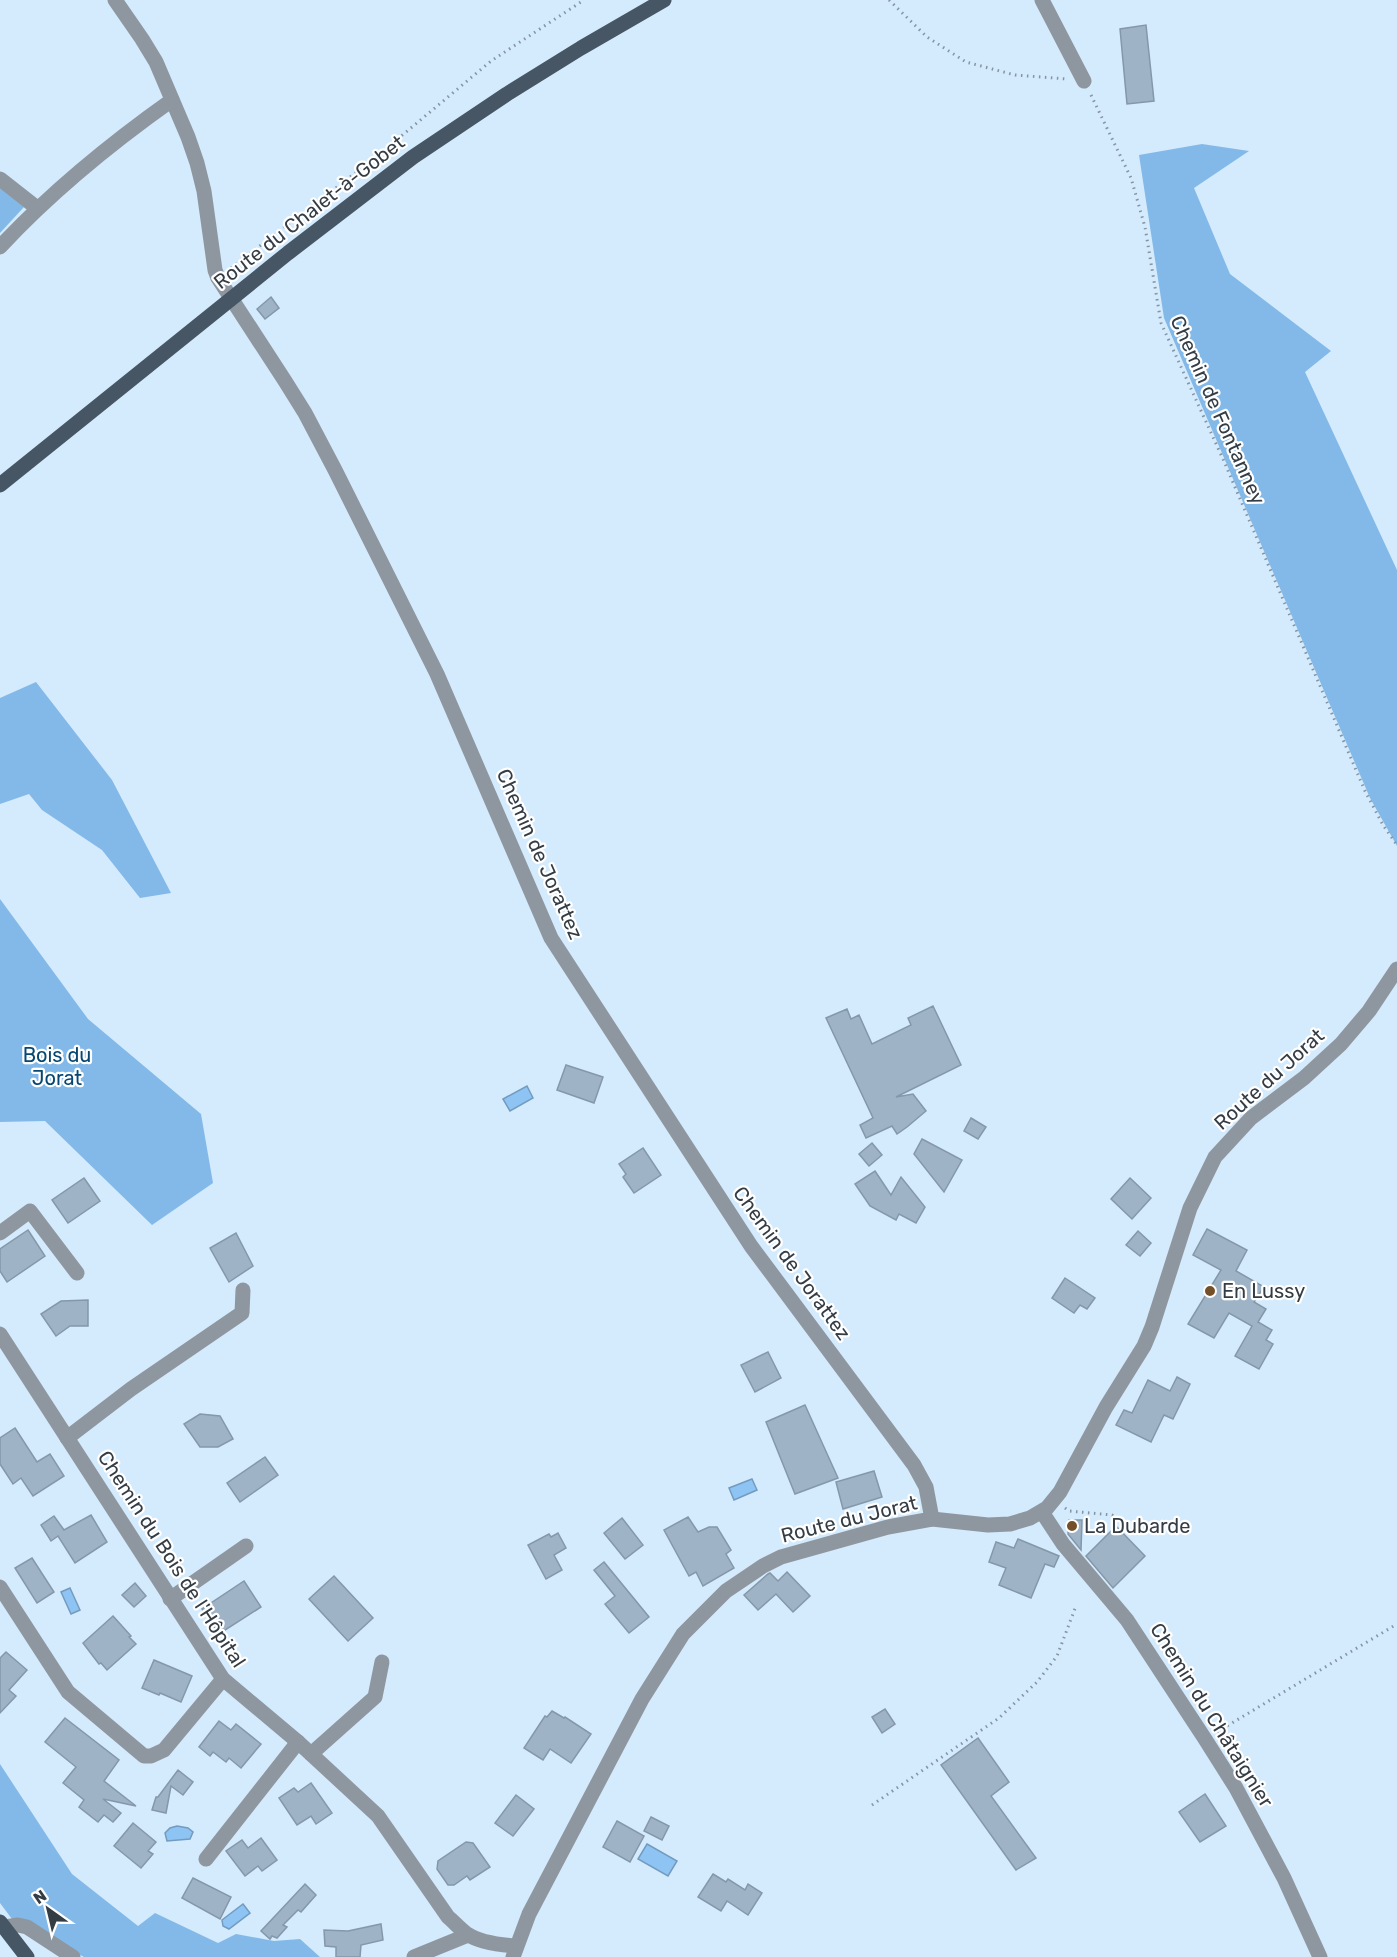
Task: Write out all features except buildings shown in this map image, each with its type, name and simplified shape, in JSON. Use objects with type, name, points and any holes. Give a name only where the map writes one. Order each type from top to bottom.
[{"type":"main road","name":"Route du Chalet-à-Gobet","points":[[0,485],[329,221],[451,131],[581,48],[664,0]]},
{"type":"main road","points":[[2,1924],[27,1957]]},
{"type":"street","points":[[115,0],[142,39],[172,100],[197,163],[218,278]]},
{"type":"street","points":[[1042,0],[1084,81]]},
{"type":"street","points":[[0,247],[37,208],[102,152],[172,100]]},
{"type":"street","points":[[0,179],[37,208]]},
{"type":"street","name":"Chemin de Jorattez","points":[[218,278],[305,413],[432,663],[551,938],[751,1246],[914,1465],[926,1486],[932,1520]]},
{"type":"street","name":"Route du Jorat","points":[[514,1952],[529,1914],[642,1699],[683,1634],[726,1591],[782,1557],[888,1527],[932,1520],[988,1526],[1000,1525],[1020,1522],[1047,1507],[1144,1346],[1190,1208],[1215,1157],[1251,1118],[1304,1078],[1341,1044],[1370,1011],[1397,969]]},
{"type":"street","points":[[0,1233],[30,1211],[77,1273]]},
{"type":"street","points":[[67,1438],[131,1389],[242,1313],[243,1290]]},
{"type":"street","name":"Chemin du Bois de l'Hôpital","points":[[0,1334],[223,1679],[298,1742],[378,1816],[448,1917],[468,1935],[504,1945],[514,1952]]},
{"type":"street","name":"Chemin du Châtaignier","points":[[1047,1507],[1063,1544],[1127,1620],[1236,1788],[1284,1878],[1320,1957]]},
{"type":"street","points":[[170,1599],[246,1546]]},
{"type":"street","points":[[0,1587],[68,1692],[144,1756],[151,1756],[164,1750],[223,1679]]},
{"type":"street","points":[[311,1754],[375,1698],[382,1662]]},
{"type":"street","points":[[206,1859],[298,1742]]},
{"type":"street","points":[[2,1924],[27,1927],[73,1957]]},
{"type":"street","points":[[414,1957],[468,1935]]},
{"type":"path","points":[[218,278],[375,158],[491,61],[584,0]]},
{"type":"path","points":[[889,0],[927,37],[966,62],[1015,75],[1084,81]]},
{"type":"path","name":"Chemin de Fontanney","points":[[1084,81],[1131,178],[1145,227],[1161,323],[1223,459],[1365,792],[1397,845]]},
{"type":"path","points":[[1047,1507],[1113,1515],[1140,1532]]},
{"type":"path","points":[[872,1805],[999,1718],[1037,1682],[1057,1656],[1076,1606]]},
{"type":"path","points":[[1205,1739],[1397,1624]]},
{"type":"green space","points":[[1202,144],[1249,151],[1194,188],[1230,274],[1331,351],[1305,372],[1397,570],[1397,846],[1370,798],[1164,318],[1139,155]]},
{"type":"green space","points":[[0,188],[24,207],[0,233]]},
{"type":"green space","points":[[36,682],[112,780],[171,893],[140,898],[102,850],[42,810],[29,794],[0,804],[0,698]]},
{"type":"green space","name":"Bois du Jorat","points":[[0,899],[88,1019],[201,1114],[213,1183],[152,1225],[45,1121],[0,1122]]},
{"type":"green space","points":[[0,1764],[72,1874],[138,1926],[155,1913],[218,1943],[236,1934],[274,1941],[300,1939],[320,1957],[84,1957],[12,1919],[0,1903]]},
{"type":"shaded area","points":[[527,1086],[533,1098],[510,1111],[503,1099]]},
{"type":"shaded area","points":[[752,1479],[757,1490],[734,1500],[729,1488]]},
{"type":"shaded area","points":[[70,1588],[80,1610],[71,1614],[61,1592]]},
{"type":"shaded area","points":[[177,1826],[188,1828],[193,1832],[190,1839],[167,1841],[165,1833]]},
{"type":"shaded area","points":[[647,1844],[677,1861],[668,1876],[638,1859]]},
{"type":"shaded area","points":[[243,1904],[250,1913],[229,1929],[223,1926],[222,1920]]},
{"type":"place","name":"En Lussy","points":[[1210,1291]]},
{"type":"place","name":"La Dubarde","points":[[1072,1526]]}]
